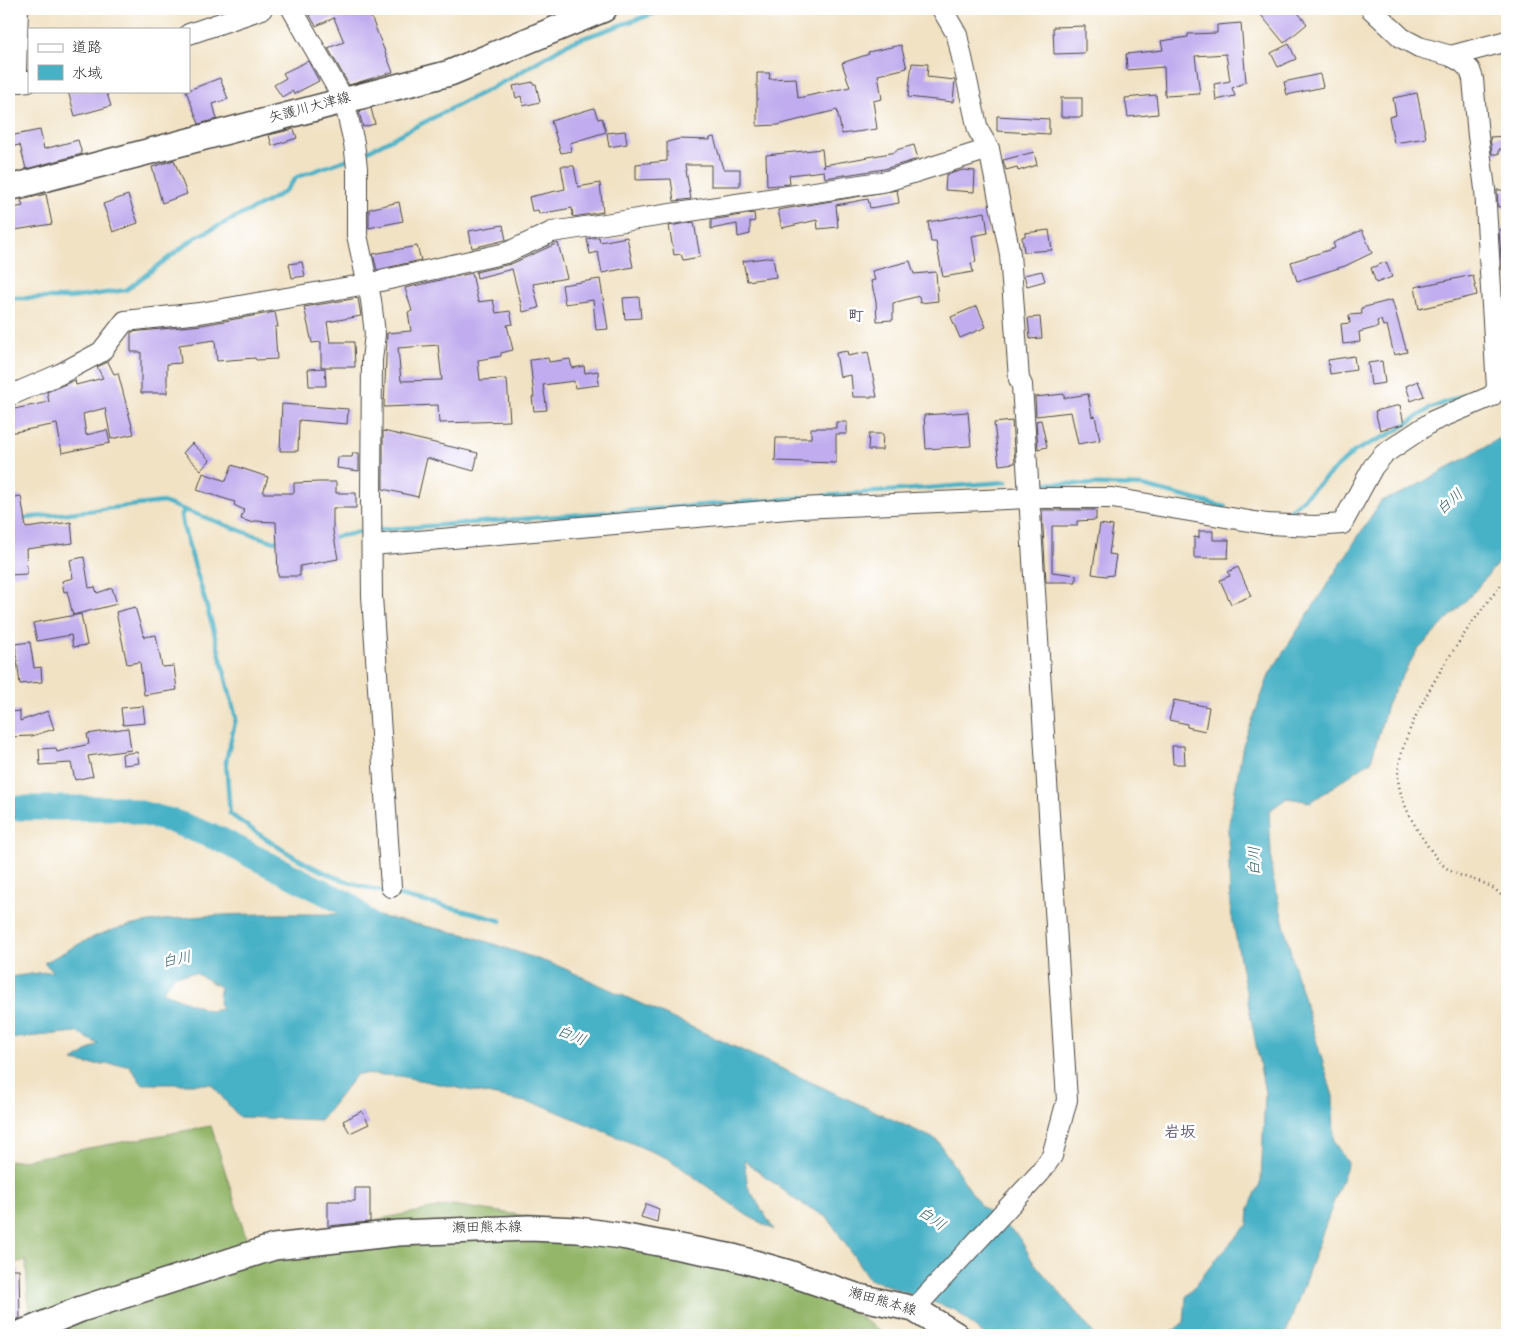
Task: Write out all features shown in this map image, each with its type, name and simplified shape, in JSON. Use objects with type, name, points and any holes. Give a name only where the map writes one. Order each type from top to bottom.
[{"type":"main road","name":"矢護川大津線","points":[[9,188],[450,73],[604,9]]},
{"type":"main road","name":"瀬田熊本線","points":[[17,1335],[81,1309],[274,1247],[447,1230],[529,1228],[578,1230],[621,1236],[733,1257],[789,1272],[859,1297],[918,1305],[956,1335]]},
{"type":"street","points":[[18,9],[16,71],[20,82],[28,81]]},
{"type":"street","points":[[190,34],[262,9]]},
{"type":"street","points":[[292,9],[344,100],[354,143],[357,168],[357,235],[371,300],[375,334],[372,389],[372,545],[377,702],[391,887]]},
{"type":"street","points":[[918,1305],[1040,1173],[1052,1156],[1067,1100],[1022,386],[1019,379],[1010,254],[989,149],[978,130],[957,35],[942,9]]},
{"type":"street","points":[[372,545],[800,508],[1028,498],[1112,498],[1268,524],[1342,524],[1373,467],[1384,454],[1433,421],[1492,396],[1497,388],[1485,189],[1473,79],[1470,70],[1462,62],[1451,56],[1419,47],[1402,38],[1371,9]]},
{"type":"street","points":[[1451,56],[1507,40]]},
{"type":"street","points":[[9,396],[60,374],[101,352],[125,321],[200,313],[367,284],[506,253],[552,232],[887,181],[989,149]]},
{"type":"path","points":[[1507,578],[1482,607],[1422,705],[1404,740],[1398,776],[1403,803],[1442,865],[1494,887],[1507,904]]},
{"type":"green space","points":[[211,1126],[248,1244],[452,1205],[763,1251],[886,1335],[30,1335],[26,1261],[9,1263],[9,1160],[17,1161]]},
{"type":"water","name":"白川","points":[[1507,434],[1507,552],[1473,593],[1416,652],[1388,702],[1371,761],[1311,802],[1287,798],[1269,811],[1272,874],[1295,970],[1333,1096],[1334,1142],[1348,1163],[1287,1335],[1168,1335],[1184,1322],[1186,1297],[1217,1258],[1248,1224],[1249,1208],[1261,1181],[1265,1093],[1230,906],[1228,829],[1243,745],[1270,673],[1381,501],[1409,490]]},
{"type":"water","name":"白川","points":[[241,914],[369,914],[467,935],[561,967],[937,1140],[980,1205],[1019,1237],[1032,1260],[1095,1335],[984,1335],[955,1310],[869,1279],[828,1218],[797,1201],[744,1160],[748,1187],[774,1230],[748,1216],[669,1159],[544,1106],[400,1076],[357,1074],[321,1120],[239,1117],[211,1084],[142,1084],[129,1065],[88,1064],[73,1061],[98,1044],[76,1032],[9,1039],[9,977],[53,971],[44,963],[106,932],[177,918]],"holes":[[[195,973],[220,987],[219,1004],[222,1009],[210,1011],[162,992],[175,975]]]},
{"type":"building","points":[[306,9],[368,9],[393,72],[349,85],[328,48],[344,42],[334,18],[316,26]]},
{"type":"building","points":[[1269,9],[1295,9],[1307,24],[1284,43],[1261,15]]},
{"type":"building","points":[[1241,23],[1246,82],[1232,88],[1235,96],[1216,100],[1214,84],[1230,81],[1226,54],[1195,56],[1200,94],[1165,96],[1164,67],[1127,70],[1126,54],[1163,50],[1161,41],[1188,37],[1188,34],[1217,33],[1217,25]]},
{"type":"building","points":[[1085,26],[1085,53],[1054,54],[1053,27]]},
{"type":"building","points":[[1289,44],[1296,59],[1278,67],[1271,53]]},
{"type":"building","points":[[901,45],[907,68],[878,75],[882,99],[873,101],[877,129],[842,134],[837,110],[778,125],[757,126],[757,73],[770,73],[769,79],[796,78],[798,98],[850,87],[842,63],[869,54],[868,52]]},
{"type":"building","points":[[308,61],[319,81],[294,94],[292,91],[282,97],[274,85],[286,78],[283,73]]},
{"type":"building","points":[[912,63],[928,64],[927,77],[955,80],[953,102],[908,97]]},
{"type":"building","points":[[1320,74],[1323,87],[1287,95],[1284,82]]},
{"type":"building","points":[[220,78],[228,99],[213,104],[217,119],[199,124],[186,92],[190,92],[190,89]]},
{"type":"building","points":[[533,82],[533,84],[536,84],[540,102],[523,106],[521,96],[516,98],[513,86]]},
{"type":"building","points":[[68,92],[106,92],[111,106],[75,116]]},
{"type":"building","points":[[1417,93],[1426,138],[1394,143],[1389,117],[1396,115],[1393,98]]},
{"type":"building","points":[[1156,95],[1158,114],[1128,117],[1125,98]]},
{"type":"building","points":[[1061,98],[1082,98],[1082,117],[1061,117]]},
{"type":"building","points":[[371,108],[375,124],[363,127],[359,112]]},
{"type":"building","points":[[594,108],[598,119],[602,118],[606,132],[570,143],[571,151],[561,153],[551,121]]},
{"type":"building","points":[[997,116],[1049,119],[1049,134],[997,131]]},
{"type":"building","points":[[294,129],[297,138],[272,146],[269,135]]},
{"type":"building","points":[[40,130],[44,149],[78,140],[82,154],[26,169],[20,145],[9,147],[9,136]]},
{"type":"building","points":[[625,131],[627,144],[609,147],[607,133]]},
{"type":"building","points":[[1507,136],[1507,149],[1499,149],[1499,154],[1492,154],[1490,137]]},
{"type":"building","points":[[714,137],[723,169],[740,169],[740,186],[711,186],[711,165],[685,165],[691,199],[674,201],[671,179],[636,180],[636,164],[667,161],[667,142],[679,139],[710,140],[710,138]]},
{"type":"building","points":[[914,145],[918,159],[884,169],[825,178],[824,171],[789,175],[790,184],[767,186],[766,155],[822,149],[824,167],[824,165],[896,152],[896,150]]},
{"type":"building","points":[[1034,152],[1037,165],[1018,171],[1017,167],[1006,170],[1003,160]]},
{"type":"building","points":[[174,160],[187,194],[162,203],[152,167]]},
{"type":"building","points":[[561,166],[574,166],[578,187],[600,183],[603,212],[573,217],[572,208],[539,214],[538,210],[532,211],[529,197],[565,189]]},
{"type":"building","points":[[963,170],[975,171],[974,192],[945,190],[946,175]]},
{"type":"building","points":[[897,190],[899,203],[870,208],[868,199],[836,205],[838,227],[818,229],[817,220],[782,228],[778,210]]},
{"type":"building","points":[[1497,190],[1507,190],[1507,207],[1498,207]]},
{"type":"building","points":[[46,194],[52,224],[9,231],[9,209],[23,206],[21,200]]},
{"type":"building","points":[[128,195],[138,223],[113,232],[103,204]]},
{"type":"building","points":[[399,202],[403,221],[369,228],[369,209]]},
{"type":"building","points":[[985,212],[988,233],[972,236],[976,262],[971,263],[973,272],[943,277],[936,242],[931,242],[928,222]]},
{"type":"building","points":[[754,213],[755,221],[750,222],[750,234],[738,237],[737,224],[711,229],[711,220]]},
{"type":"building","points":[[694,222],[700,257],[683,260],[681,254],[674,255],[669,226]]},
{"type":"building","points":[[503,225],[506,240],[472,248],[469,231]]},
{"type":"building","points":[[1507,229],[1507,269],[1502,270],[1499,230]]},
{"type":"building","points":[[1049,230],[1052,250],[1024,252],[1022,237],[1025,236],[1025,233]]},
{"type":"building","points":[[1362,230],[1372,253],[1345,266],[1297,281],[1291,262],[1335,248],[1333,243]]},
{"type":"building","points":[[599,237],[600,242],[627,237],[633,267],[602,273],[598,252],[590,254],[587,239]]},
{"type":"building","points":[[558,243],[567,278],[533,284],[539,308],[523,312],[512,269],[477,278],[476,272],[511,264]]},
{"type":"building","points":[[417,246],[421,260],[377,270],[373,254]]},
{"type":"building","points":[[773,257],[776,277],[747,281],[743,261]]},
{"type":"building","points":[[910,261],[914,274],[936,272],[938,301],[920,303],[919,296],[893,303],[893,320],[877,321],[876,301],[871,281],[875,280],[872,271]]},
{"type":"building","points":[[302,262],[305,276],[292,278],[289,264]]},
{"type":"building","points":[[1386,262],[1392,277],[1376,283],[1371,268]]},
{"type":"building","points":[[1042,271],[1045,281],[1027,286],[1024,275]]},
{"type":"building","points":[[472,273],[478,302],[493,300],[496,313],[510,311],[513,324],[507,325],[513,350],[501,353],[501,356],[478,360],[480,380],[507,379],[510,421],[439,423],[438,405],[384,407],[387,333],[411,331],[408,312],[412,311],[405,288]],"holes":[[[438,345],[442,380],[401,381],[398,348]]]},
{"type":"building","points":[[1473,275],[1477,295],[1419,309],[1415,287]]},
{"type":"building","points":[[600,279],[608,329],[596,330],[593,300],[565,304],[562,285]]},
{"type":"building","points":[[639,297],[641,318],[625,319],[623,298]]},
{"type":"building","points":[[358,298],[361,316],[327,322],[330,342],[354,342],[355,367],[321,367],[321,342],[312,343],[304,307]]},
{"type":"building","points":[[1392,300],[1407,352],[1394,355],[1387,325],[1383,326],[1381,320],[1377,321],[1378,327],[1359,332],[1360,342],[1343,344],[1341,324],[1350,323],[1349,315],[1362,314],[1361,308]]},
{"type":"building","points":[[977,306],[986,327],[960,338],[951,317]]},
{"type":"building","points":[[275,312],[278,327],[275,327],[277,359],[256,360],[255,358],[217,361],[215,340],[179,345],[181,363],[167,364],[167,393],[141,393],[141,352],[131,352],[131,332],[202,325]]},
{"type":"building","points":[[1040,317],[1042,338],[1030,339],[1028,318]]},
{"type":"building","points":[[847,351],[848,356],[868,352],[877,397],[853,397],[851,375],[840,377],[836,353]]},
{"type":"building","points":[[1354,356],[1356,370],[1330,374],[1328,360]]},
{"type":"building","points":[[548,358],[549,362],[570,359],[572,368],[584,366],[585,373],[598,371],[599,385],[575,388],[574,381],[543,385],[547,410],[534,411],[530,360]]},
{"type":"building","points":[[1382,361],[1385,383],[1371,385],[1368,363]]},
{"type":"building","points":[[108,362],[114,374],[118,373],[134,434],[111,439],[105,408],[83,414],[86,435],[107,430],[110,443],[62,453],[57,424],[9,433],[9,410],[49,402],[47,392],[75,380],[76,385],[103,378],[97,367]]},
{"type":"building","points":[[325,368],[326,386],[309,386],[308,369]]},
{"type":"building","points":[[1418,381],[1424,396],[1411,401],[1406,386]]},
{"type":"building","points":[[1064,394],[1064,398],[1088,394],[1092,417],[1095,416],[1100,440],[1078,444],[1071,412],[1036,416],[1035,397]]},
{"type":"building","points":[[282,404],[348,409],[347,424],[299,420],[298,451],[280,451]]},
{"type":"building","points":[[1400,405],[1404,424],[1380,430],[1375,411]]},
{"type":"building","points":[[968,412],[971,446],[926,449],[924,415]]},
{"type":"building","points":[[1041,420],[1047,447],[1038,449],[1036,421]]},
{"type":"building","points":[[1012,421],[1015,463],[999,465],[994,423]]},
{"type":"building","points":[[836,422],[847,422],[847,434],[836,434],[836,463],[775,461],[776,438],[811,438],[811,428],[836,428]]},
{"type":"building","points":[[383,431],[478,453],[474,471],[427,458],[418,497],[383,489]]},
{"type":"building","points":[[869,434],[883,434],[882,450],[868,450]]},
{"type":"building","points":[[192,443],[210,460],[201,470],[183,453]]},
{"type":"building","points":[[353,453],[359,453],[359,471],[337,468],[338,457],[352,457]]},
{"type":"building","points":[[232,465],[268,477],[263,493],[294,493],[294,483],[336,482],[336,493],[356,493],[356,508],[333,508],[333,531],[338,559],[300,566],[300,576],[278,576],[276,522],[254,521],[253,523],[241,519],[244,510],[234,505],[235,502],[197,490],[203,473],[226,481]]},
{"type":"building","points":[[21,496],[26,528],[71,522],[73,543],[26,549],[27,574],[9,575],[9,498]]},
{"type":"building","points":[[1042,510],[1096,510],[1096,520],[1077,521],[1077,526],[1052,526],[1052,572],[1076,575],[1076,582],[1046,582]]},
{"type":"building","points":[[1100,524],[1113,526],[1109,554],[1116,555],[1113,575],[1092,574]]},
{"type":"building","points":[[1199,531],[1213,531],[1213,540],[1229,540],[1228,558],[1194,558],[1194,537],[1199,538]]},
{"type":"building","points":[[84,557],[89,588],[95,587],[97,593],[112,588],[117,604],[73,615],[67,591],[64,592],[62,581],[73,578],[70,560]]},
{"type":"building","points":[[1238,567],[1251,596],[1231,604],[1220,580],[1230,576],[1228,572]]},
{"type":"building","points":[[135,607],[144,637],[156,635],[162,667],[174,666],[177,690],[144,695],[140,662],[127,664],[116,612]]},
{"type":"building","points":[[81,614],[87,645],[73,647],[71,635],[37,641],[33,623]]},
{"type":"building","points":[[30,642],[34,668],[41,667],[42,682],[20,684],[15,644]]},
{"type":"building","points":[[1174,700],[1209,707],[1205,731],[1169,720]]},
{"type":"building","points":[[143,706],[145,723],[123,725],[121,708]]},
{"type":"building","points":[[20,711],[20,721],[48,711],[54,729],[32,736],[9,737],[9,712]]},
{"type":"building","points":[[128,728],[131,750],[88,756],[93,776],[75,780],[71,763],[40,765],[39,749],[56,748],[57,752],[89,744],[87,734]]},
{"type":"building","points":[[1172,746],[1184,746],[1185,764],[1173,764]]},
{"type":"building","points":[[137,752],[139,763],[123,765],[122,754]]},
{"type":"building","points":[[362,1111],[369,1124],[350,1133],[343,1121]]},
{"type":"building","points":[[355,1188],[370,1188],[370,1222],[328,1226],[328,1201],[355,1201]]},
{"type":"building","points":[[646,1204],[659,1209],[657,1222],[641,1217]]},
{"type":"building","points":[[9,1269],[19,1269],[20,1318],[9,1324]]},
{"type":"waterway","points":[[360,155],[509,79],[569,43],[667,9]]},
{"type":"waterway","points":[[9,298],[71,298],[126,290],[196,237],[284,192],[297,177],[351,158]]},
{"type":"waterway","points":[[1264,514],[1287,513],[1355,451],[1396,431],[1429,409],[1490,384]]},
{"type":"waterway","points":[[377,530],[1006,482]]},
{"type":"waterway","points":[[1037,483],[1143,486],[1225,507]]},
{"type":"waterway","points":[[9,520],[163,502],[250,534],[272,541],[282,541]]},
{"type":"waterway","points":[[185,510],[181,515],[183,526],[213,628],[236,718],[226,761],[230,814],[287,852],[333,876],[368,888],[501,921]]},
{"type":"waterway","points":[[329,538],[362,532]]},
{"type":"waterway","points":[[9,808],[121,808],[172,821],[219,839],[349,905],[383,938]]},
{"type":"district","name":"町","points":[[856,318]]},
{"type":"district","name":"岩坂","points":[[1180,1134]]}]
